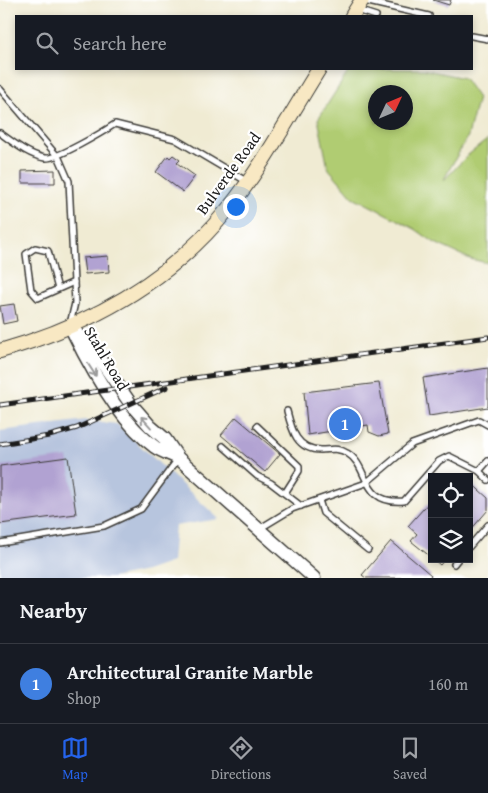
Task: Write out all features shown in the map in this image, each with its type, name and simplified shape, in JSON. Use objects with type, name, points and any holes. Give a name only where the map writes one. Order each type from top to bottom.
[{"type":"main road","name":"Bulverde Road","points":[[0,351],[70,326],[109,308],[174,263],[228,209],[318,70]]},
{"type":"street","name":"Stahl Road","points":[[70,326],[86,359],[119,408],[155,446],[178,458],[314,578]]},
{"type":"lane","points":[[358,7],[374,15]]},
{"type":"lane","points":[[358,7],[421,15]]},
{"type":"lane","points":[[473,36],[488,39]]},
{"type":"lane","points":[[0,89],[58,157],[69,181],[75,303],[70,326]]},
{"type":"lane","points":[[0,133],[26,150],[45,158],[58,157],[115,124],[175,139],[247,182]]},
{"type":"lane","points":[[58,290],[48,252],[35,248],[26,254],[31,290],[38,298],[58,290],[74,282]]},
{"type":"lane","points":[[287,411],[293,436],[307,448],[320,450],[337,449],[348,453],[356,461],[366,483],[380,497],[394,502],[404,501],[439,461],[449,456],[479,471],[488,480]]},
{"type":"lane","points":[[258,530],[292,509],[366,483],[412,444],[479,420],[488,425]]},
{"type":"lane","points":[[257,426],[299,466],[300,471],[285,493]]},
{"type":"lane","points":[[223,446],[257,476],[285,493],[301,506]]},
{"type":"lane","points":[[0,543],[104,526],[141,509],[178,458]]},
{"type":"lane","points":[[479,471],[488,461]]},
{"type":"lane","points":[[319,500],[323,513],[368,550]]},
{"type":"lane","points":[[473,542],[488,525]]},
{"type":"shaded area","points":[[86,420],[117,424],[219,519],[175,526],[172,562],[146,571],[112,578],[0,578],[0,431]]},
{"type":"green space","points":[[349,70],[428,70],[464,78],[478,98],[468,136],[443,181],[468,155],[488,139],[488,263],[470,259],[435,243],[415,229],[353,197],[328,168],[318,119]]},
{"type":"building","points":[[433,0],[451,0],[449,5]]},
{"type":"building","points":[[173,155],[180,160],[177,163],[195,176],[183,192],[156,172],[168,156],[170,158]]},
{"type":"building","points":[[55,170],[55,183],[22,183],[22,171]]},
{"type":"building","points":[[108,256],[109,272],[85,274],[83,258]]},
{"type":"building","points":[[14,304],[17,321],[3,324],[0,306]]},
{"type":"building","points":[[488,368],[488,407],[429,416],[423,378]]},
{"type":"building","points":[[379,383],[388,434],[379,436],[369,432],[368,425],[308,435],[304,392]]},
{"type":"building","points":[[236,417],[280,454],[265,472],[221,435]]},
{"type":"building","points":[[68,457],[76,514],[0,524],[0,466]]},
{"type":"building","points":[[473,485],[488,498],[488,510],[473,527]]},
{"type":"building","points":[[428,504],[428,555],[411,541],[417,534],[408,526]]},
{"type":"building","points":[[391,541],[431,575],[429,578],[366,578],[362,575]]},
{"type":"railway","points":[[0,405],[488,337]]},
{"type":"railway","points":[[0,444],[49,436],[77,428],[167,387]]},
{"type":"place","name":"Architectural Granite Marble","points":[[345,424]]}]
